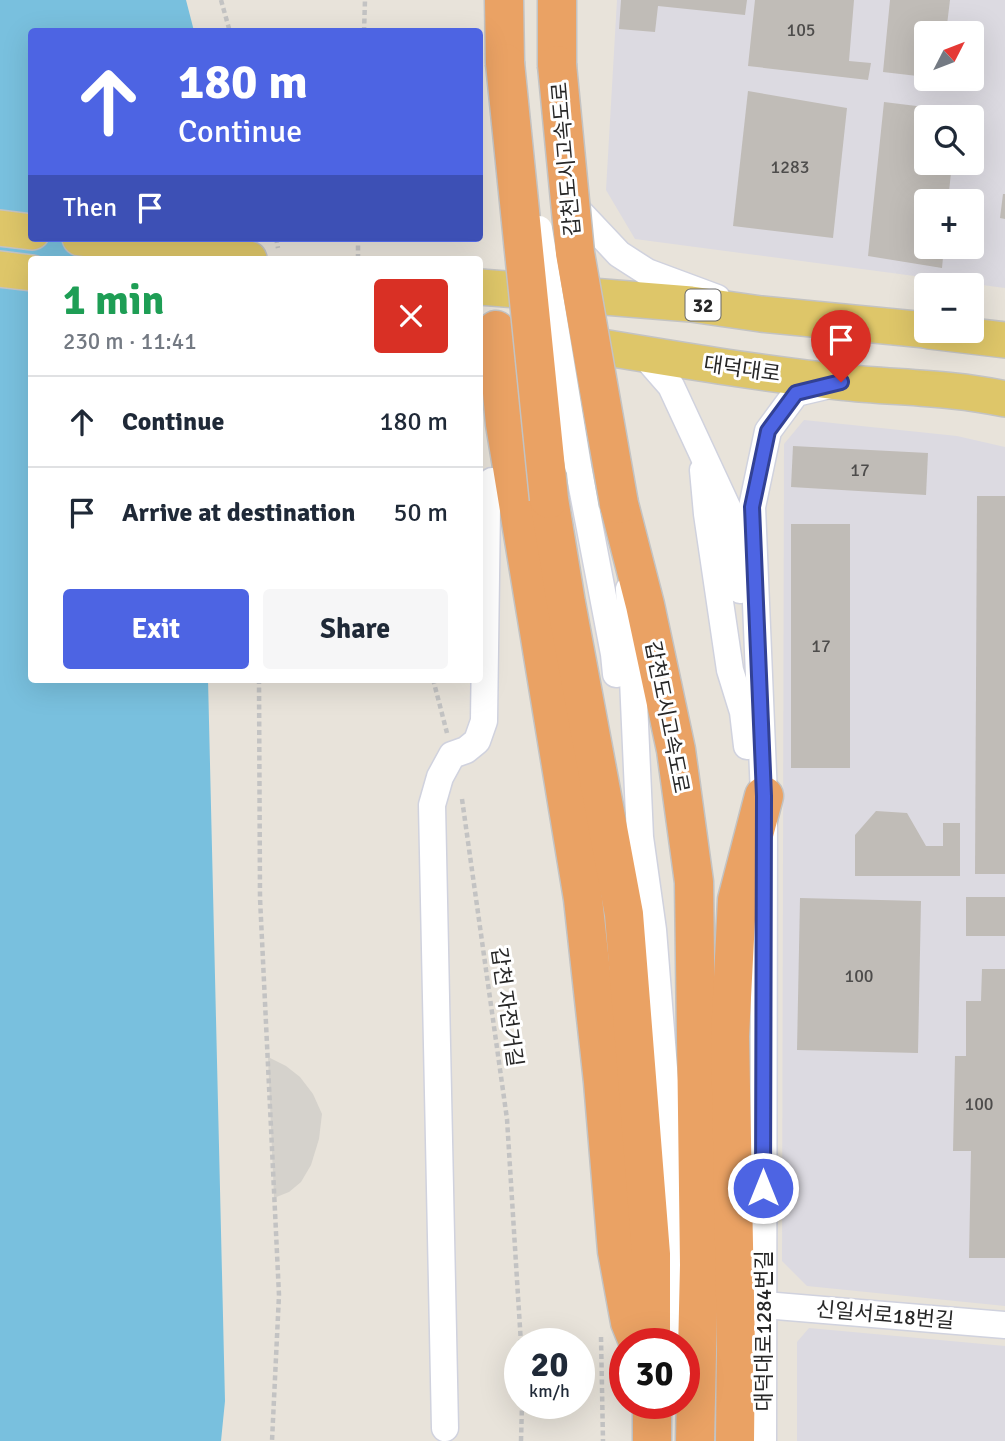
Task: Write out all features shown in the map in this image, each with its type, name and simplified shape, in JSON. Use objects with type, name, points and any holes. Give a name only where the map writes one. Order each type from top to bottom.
[{"type":"highway","points":[[504,0],[505,62],[549,499],[624,914],[651,1254],[652,1328]]},
{"type":"highway","name":"갑천도시고속도로","points":[[557,0],[557,65],[575,253],[624,521],[676,750],[694,882],[699,1265],[697,1328]]},
{"type":"highway","points":[[496,331],[505,424],[583,898],[603,1082],[617,1251],[632,1328]]},
{"type":"highway","points":[[736,1441],[730,1036],[737,900],[764,796]]},
{"type":"highway","points":[[652,1419],[652,1441]]},
{"type":"highway","name":"갑천도시고속도로","points":[[695,1419],[695,1441]]},
{"type":"main road","points":[[0,228],[28,232]]},
{"type":"main road","points":[[112,242],[226,256]]},
{"type":"main road","points":[[0,269],[28,272]]},
{"type":"main road","name":"32","points":[[495,288],[691,304],[914,330]]},
{"type":"main road","name":"대덕대로","points":[[496,331],[841,382],[968,391],[1005,398]]},
{"type":"main road","name":"32","points":[[984,338],[1005,340]]},
{"type":"street","points":[[494,0],[496,331]]},
{"type":"street","points":[[546,0],[546,79],[562,341]]},
{"type":"street","points":[[505,62],[528,163],[578,466],[614,654],[627,838],[624,914]]},
{"type":"street","points":[[551,183],[619,254],[647,272],[761,314]]},
{"type":"street","points":[[643,354],[671,386],[729,510],[740,593],[745,666],[743,712],[747,751],[764,796]]},
{"type":"street","name":"대덕대로1284번길","points":[[764,1441],[764,796],[752,507],[768,431],[796,393],[841,382]]},
{"type":"street","points":[[445,1428],[432,804],[440,777],[452,755],[466,750],[477,741],[484,721],[487,505],[492,481]]},
{"type":"street","points":[[624,521],[640,837],[653,930],[673,1181],[681,1328]]},
{"type":"street","name":"신일서로18번길","points":[[764,1305],[1005,1325]]},
{"type":"path","points":[[221,0],[229,28]]},
{"type":"path","points":[[364,28],[365,0]]},
{"type":"path","points":[[259,683],[260,898],[279,1295],[272,1441]]},
{"type":"path","name":"갑천 자전거길","points":[[434,683],[458,771],[507,1119],[520,1328]]},
{"type":"path","points":[[521,1441],[522,1419]]},
{"type":"shaded area","points":[[617,0],[1005,0],[1005,288],[984,285],[984,273],[914,273],[914,276],[635,239],[606,190]]},
{"type":"shaded area","points":[[804,420],[957,436],[1005,447],[1005,1306],[807,1286],[782,1261],[784,444]]},
{"type":"shaded area","points":[[268,1057],[300,1077],[313,1094],[322,1114],[319,1139],[311,1165],[301,1182],[289,1192],[274,1198]]},
{"type":"shaded area","points":[[809,1328],[1005,1346],[1005,1441],[797,1441],[797,1342]]},
{"type":"water","points":[[0,0],[186,0],[193,28],[28,28],[28,242],[216,242],[214,256],[28,256],[28,683],[208,683],[225,1401],[221,1441],[0,1441]]},
{"type":"building","points":[[621,0],[747,0],[745,15],[658,6],[655,32],[619,29]]},
{"type":"building","points":[[755,0],[854,0],[849,61],[871,63],[868,80],[748,66]]},
{"type":"building","points":[[890,0],[950,0],[947,21],[914,21],[914,76],[883,72]]},
{"type":"building","points":[[748,91],[847,108],[833,238],[733,226]]},
{"type":"building","points":[[884,102],[914,106],[914,175],[951,175],[949,189],[914,189],[914,259],[943,259],[942,268],[868,256]]},
{"type":"building","points":[[1005,194],[1005,219],[1000,218]]},
{"type":"building","points":[[793,446],[928,453],[926,495],[791,487]]},
{"type":"building","points":[[977,496],[1005,496],[1005,874],[975,874]]},
{"type":"building","points":[[791,524],[850,524],[850,768],[791,768]]},
{"type":"building","points":[[876,811],[907,813],[926,846],[943,846],[943,823],[960,823],[960,876],[855,876],[855,835]]},
{"type":"building","points":[[966,897],[1005,897],[1005,936],[966,936]]},
{"type":"building","points":[[800,898],[921,901],[918,1053],[797,1050]]},
{"type":"building","points":[[982,969],[1005,969],[1005,1258],[969,1258],[971,1151],[953,1151],[955,1056],[966,1056],[966,1001],[981,1001]]},
{"type":"route","points":[[763,1188],[764,796],[752,507],[768,431],[796,393],[841,382]]}]
